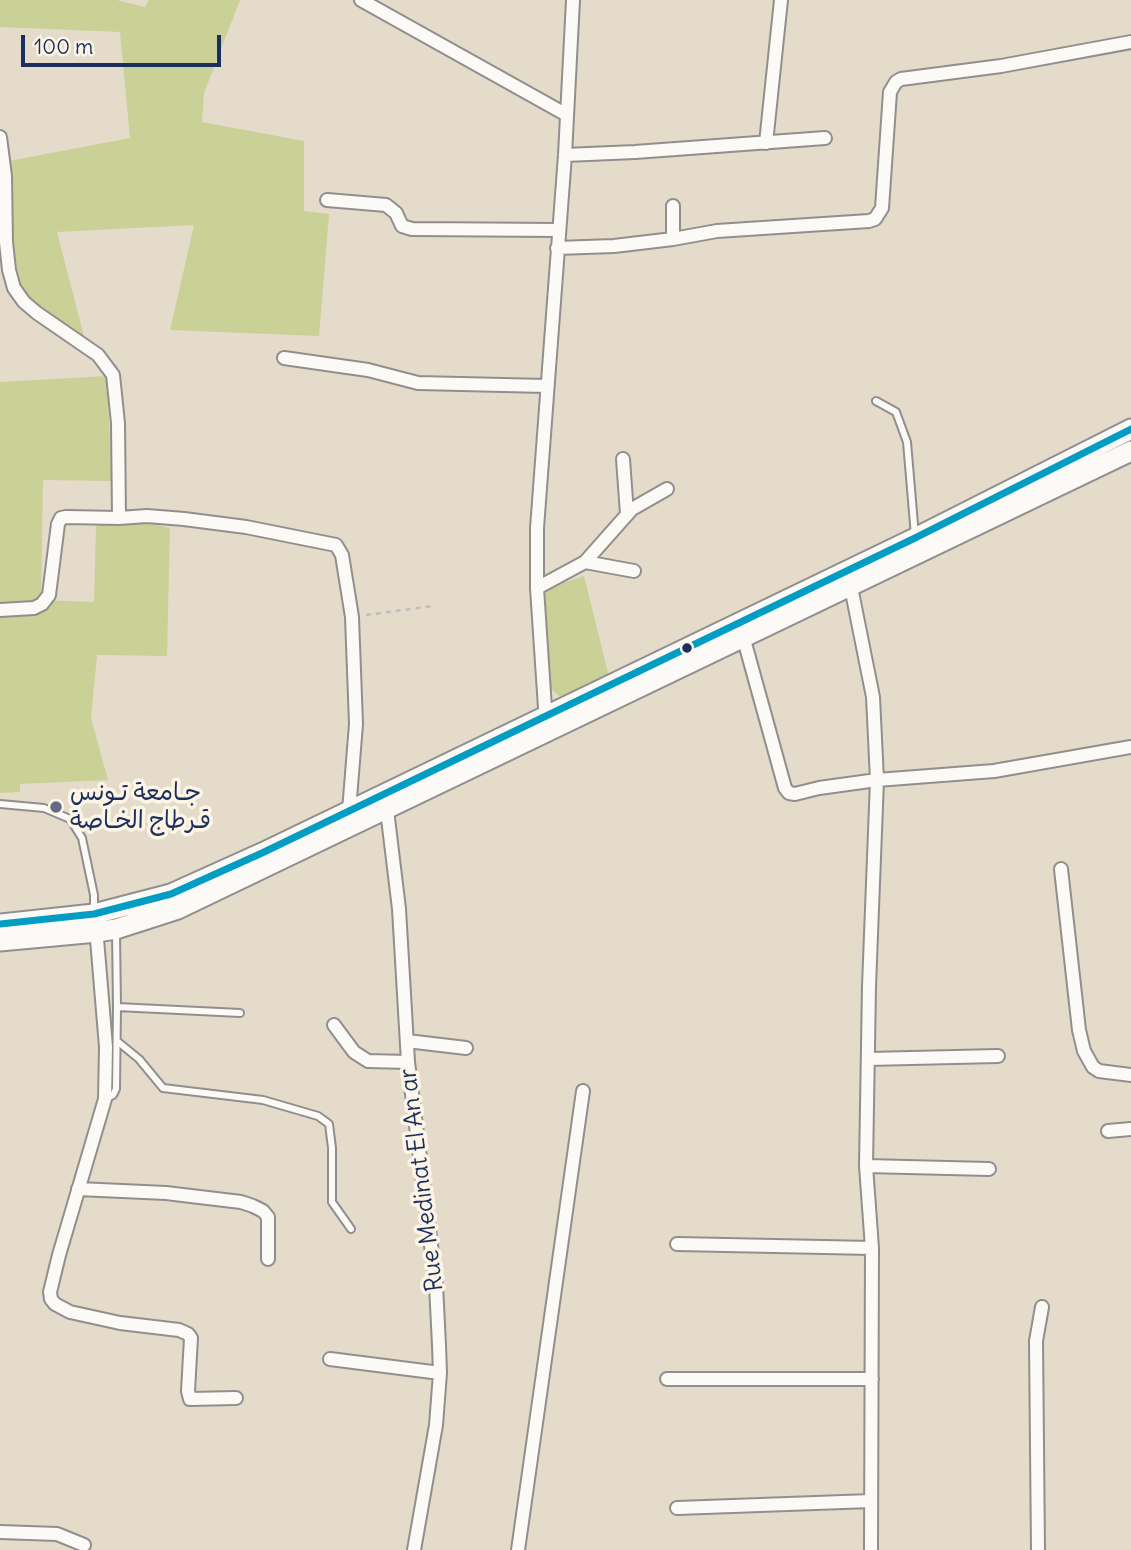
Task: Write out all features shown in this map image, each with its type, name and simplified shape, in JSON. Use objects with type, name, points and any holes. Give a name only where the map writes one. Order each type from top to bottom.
[{"type":"main road","points":[[0,941],[102,925],[178,909],[387,810],[546,723],[1131,429]]},
{"type":"main road","points":[[0,924],[102,925],[349,811],[851,587],[1131,451]]},
{"type":"street","points":[[361,0],[567,115]]},
{"type":"street","points":[[546,723],[537,588],[537,528],[565,155],[573,0]]},
{"type":"street","points":[[766,143],[782,0]]},
{"type":"street","points":[[556,248],[614,246],[717,231],[875,219],[882,208],[890,92],[895,82],[1131,42]]},
{"type":"street","points":[[0,137],[5,176],[6,242],[14,288],[24,302],[37,313],[99,355],[113,375],[118,423],[119,518]]},
{"type":"street","points":[[565,155],[825,138]]},
{"type":"street","points":[[327,200],[386,205],[396,213],[402,226],[412,229],[558,230]]},
{"type":"street","points":[[673,206],[673,239]]},
{"type":"street","points":[[284,358],[368,370],[418,383],[546,387]]},
{"type":"street","points":[[622,459],[627,514]]},
{"type":"street","points":[[537,588],[585,562],[627,514],[667,489]]},
{"type":"street","points":[[0,610],[34,608],[42,604],[49,595],[61,519],[147,516],[184,519],[246,527],[336,545],[342,555],[352,617],[356,724],[349,811]]},
{"type":"street","points":[[585,562],[634,571]]},
{"type":"street","points":[[851,587],[873,697],[877,780],[866,1166],[872,1248],[871,1550]]},
{"type":"street","points":[[743,636],[785,788],[789,793],[877,780],[994,771],[1131,747]]},
{"type":"street","name":"Rue Medinat El An ar","points":[[387,810],[399,909],[408,1062],[436,1284],[440,1373],[436,1425],[414,1550]]},
{"type":"street","points":[[1061,869],[1079,1030],[1084,1051],[1099,1071],[1131,1075]]},
{"type":"street","points":[[102,925],[105,1099],[50,1292],[55,1304],[70,1311],[120,1323],[179,1330],[188,1334],[191,1338],[188,1391],[190,1399],[236,1398]]},
{"type":"street","points":[[334,1025],[354,1052],[368,1061],[408,1062]]},
{"type":"street","points":[[407,1041],[466,1048]]},
{"type":"street","points":[[868,1059],[998,1056]]},
{"type":"street","points":[[518,1550],[583,1091]]},
{"type":"street","points":[[1108,1131],[1131,1129]]},
{"type":"street","points":[[866,1166],[989,1169]]},
{"type":"street","points":[[78,1189],[166,1193],[241,1202],[253,1206],[268,1217],[268,1259]]},
{"type":"street","points":[[677,1244],[872,1248]]},
{"type":"street","points":[[1038,1550],[1036,1342],[1042,1307]]},
{"type":"street","points":[[330,1359],[440,1373]]},
{"type":"street","points":[[667,1379],[872,1379]]},
{"type":"street","points":[[677,1508],[871,1500]]},
{"type":"street","points":[[0,1532],[57,1534],[84,1545]]},
{"type":"lane","points":[[876,401],[895,412],[907,442],[915,538]]},
{"type":"lane","points":[[0,804],[44,808],[70,819],[82,838],[117,1007],[116,1089],[113,1095],[105,1099]]},
{"type":"lane","points":[[117,1007],[240,1013]]},
{"type":"lane","points":[[117,1041],[139,1059],[163,1088],[263,1100],[318,1116],[329,1124],[332,1202],[351,1229]]},
{"type":"path","points":[[352,617],[433,606]]},
{"type":"green space","points":[[0,0],[117,0],[145,7],[149,0],[240,0],[204,93],[202,122],[304,141],[304,211],[329,214],[319,336],[170,330],[194,225],[57,232],[87,348],[14,295],[9,161],[130,138],[120,32],[0,27]]},
{"type":"green space","points":[[106,376],[113,481],[43,480],[41,600],[94,602],[96,526],[127,518],[170,528],[167,656],[97,655],[91,718],[108,780],[20,784],[20,792],[0,793],[0,382]]},
{"type":"green space","points":[[584,576],[609,677],[563,699],[553,691],[548,681],[545,589]]},
{"type":"transit line","points":[[0,924],[94,914],[171,894],[262,853],[915,538],[1131,429]]},
{"type":"place","name":"جـامعة تـونس قـرطاج الخـاصة","points":[[56,807]]}]
